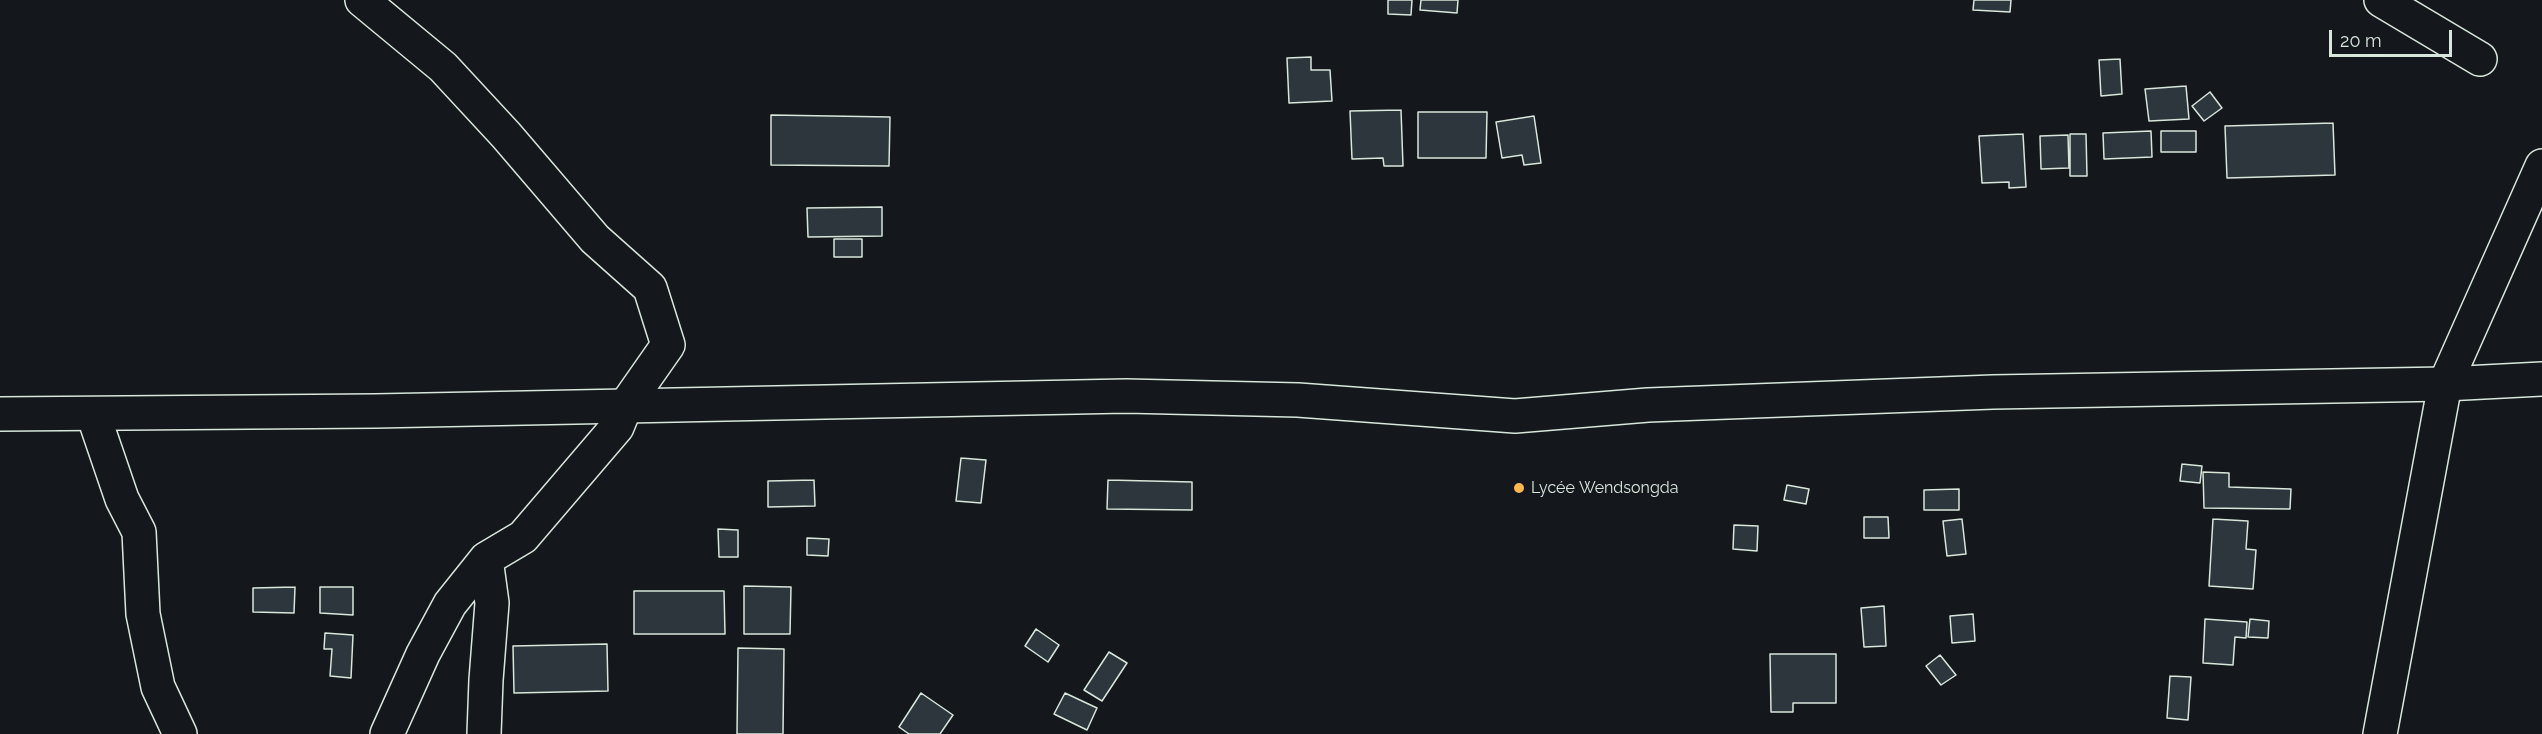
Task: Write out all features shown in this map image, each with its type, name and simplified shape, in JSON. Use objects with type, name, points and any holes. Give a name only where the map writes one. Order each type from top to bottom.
[{"type":"main road","points":[[362,0],[443,67],[506,135],[595,239],[650,288],[668,345],[626,405],[617,427],[523,537],[486,559],[450,604],[423,654],[387,734]]},
{"type":"main road","points":[[2381,0],[2480,58]]},
{"type":"main road","points":[[2380,734],[2445,384],[2542,166]]},
{"type":"main road","points":[[0,414],[375,411],[1126,396],[1298,400],[1515,416],[1648,405],[1958,393],[2445,384],[2542,379]]},
{"type":"main road","points":[[93,414],[122,499],[139,532],[143,614],[158,687],[180,734]]},
{"type":"main road","points":[[484,734],[492,603],[486,559]]},
{"type":"building","points":[[1388,0],[1412,0],[1411,15],[1388,14]]},
{"type":"building","points":[[1421,0],[1458,0],[1457,13],[1420,10]]},
{"type":"building","points":[[1974,0],[2011,0],[2010,12],[1973,10]]},
{"type":"building","points":[[1311,57],[1311,70],[1330,70],[1332,101],[1289,103],[1287,58]]},
{"type":"building","points":[[2120,59],[2122,94],[2101,96],[2099,60]]},
{"type":"building","points":[[2186,86],[2189,119],[2149,121],[2145,89]]},
{"type":"building","points":[[2210,92],[2222,108],[2204,121],[2192,106]]},
{"type":"building","points":[[1401,110],[1403,166],[1384,166],[1383,158],[1352,159],[1350,111]]},
{"type":"building","points":[[1418,112],[1487,112],[1486,158],[1418,158]]},
{"type":"building","points":[[771,115],[890,117],[889,166],[771,165]]},
{"type":"building","points":[[1534,116],[1541,163],[1524,165],[1522,155],[1502,158],[1496,122]]},
{"type":"building","points":[[2333,123],[2335,175],[2227,178],[2225,126]]},
{"type":"building","points":[[2151,131],[2152,157],[2104,159],[2103,133]]},
{"type":"building","points":[[2161,131],[2196,131],[2196,152],[2161,152]]},
{"type":"building","points":[[2023,134],[2026,187],[2009,188],[2009,182],[1982,183],[1979,136]]},
{"type":"building","points":[[2070,134],[2086,134],[2087,176],[2070,176]]},
{"type":"building","points":[[2068,135],[2069,168],[2041,169],[2040,136]]},
{"type":"building","points":[[882,207],[882,236],[808,237],[807,208]]},
{"type":"building","points":[[834,239],[862,239],[862,257],[834,257]]},
{"type":"building","points":[[961,458],[986,460],[981,503],[956,501]]},
{"type":"building","points":[[2182,464],[2202,466],[2200,483],[2180,481]]},
{"type":"building","points":[[2203,472],[2229,473],[2229,487],[2291,489],[2290,509],[2204,508]]},
{"type":"building","points":[[814,480],[815,506],[768,507],[768,481]]},
{"type":"building","points":[[1108,480],[1192,482],[1192,510],[1107,509]]},
{"type":"building","points":[[1787,485],[1809,489],[1806,504],[1784,500]]},
{"type":"building","points":[[1959,489],[1959,510],[1924,510],[1924,490]]},
{"type":"building","points":[[1864,517],[1888,517],[1889,538],[1864,538]]},
{"type":"building","points":[[1962,519],[1966,554],[1947,556],[1943,521]]},
{"type":"building","points":[[2213,519],[2248,521],[2246,549],[2256,550],[2253,589],[2209,586]]},
{"type":"building","points":[[1734,525],[1758,526],[1757,551],[1733,549]]},
{"type":"building","points":[[718,529],[738,530],[738,557],[719,557]]},
{"type":"building","points":[[807,538],[829,539],[828,556],[807,555]]},
{"type":"building","points":[[744,586],[791,587],[790,634],[744,634]]},
{"type":"building","points":[[295,587],[294,613],[253,612],[253,588]]},
{"type":"building","points":[[320,587],[353,587],[353,615],[320,613]]},
{"type":"building","points":[[634,591],[724,591],[725,634],[634,634]]},
{"type":"building","points":[[1884,606],[1886,646],[1864,647],[1861,608]]},
{"type":"building","points":[[1973,614],[1975,641],[1952,643],[1950,616]]},
{"type":"building","points":[[2205,619],[2247,622],[2246,638],[2235,637],[2233,665],[2203,663]]},
{"type":"building","points":[[2250,619],[2269,621],[2268,638],[2248,637]]},
{"type":"building","points":[[1036,629],[1059,645],[1048,662],[1025,646]]},
{"type":"building","points":[[325,633],[353,635],[351,678],[330,676],[332,649],[324,649]]},
{"type":"building","points":[[607,644],[608,691],[514,693],[513,646]]},
{"type":"building","points":[[738,648],[784,649],[783,734],[737,734]]},
{"type":"building","points":[[1109,652],[1127,663],[1102,701],[1084,690]]},
{"type":"building","points":[[1770,654],[1836,654],[1836,703],[1793,703],[1793,712],[1771,712]]},
{"type":"building","points":[[1940,655],[1956,675],[1941,685],[1926,666]]},
{"type":"building","points":[[2170,676],[2191,677],[2188,720],[2167,718]]},
{"type":"building","points":[[921,693],[953,715],[940,734],[909,734],[899,727]]},
{"type":"building","points":[[1065,693],[1097,708],[1087,730],[1054,714]]},
{"type":"place","name":"Lycée Wendsongda","points":[[1519,488]]}]
